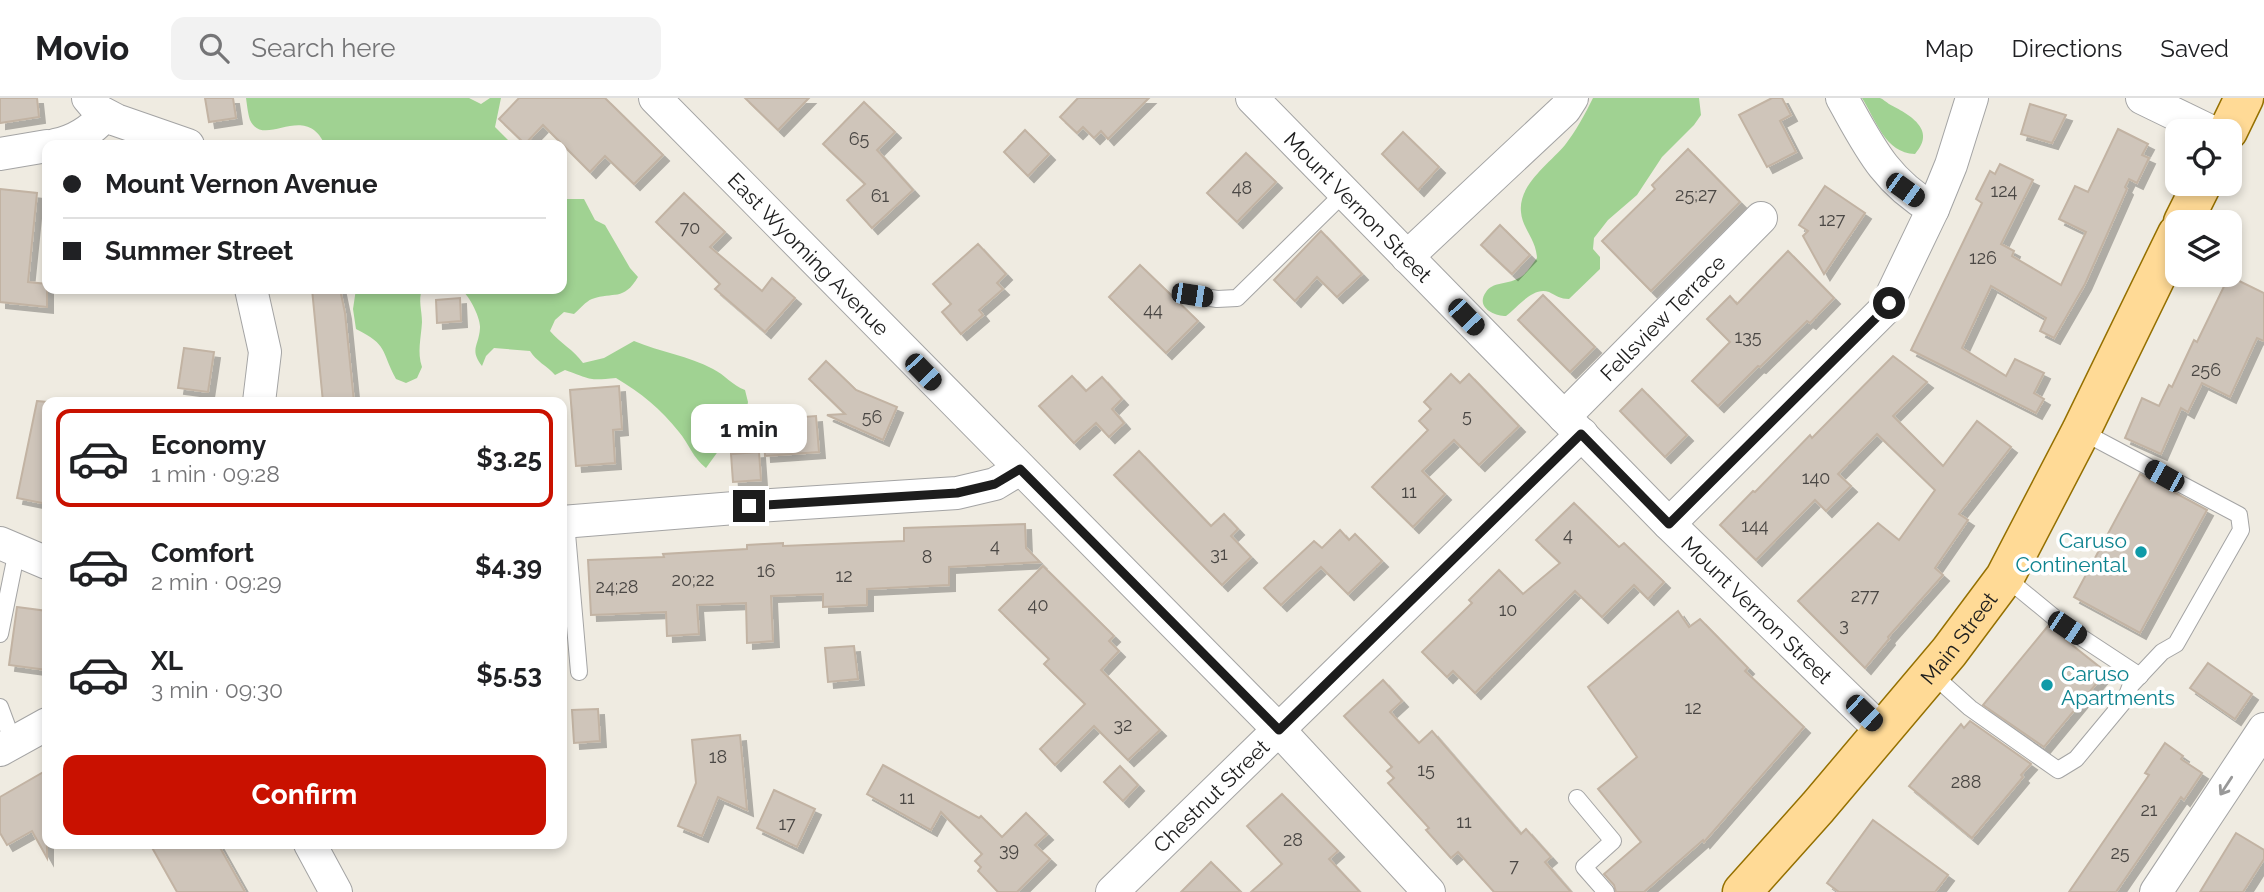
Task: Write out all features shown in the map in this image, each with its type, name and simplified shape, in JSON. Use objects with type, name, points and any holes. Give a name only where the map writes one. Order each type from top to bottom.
[{"type":"main road","points":[[2234,119],[2245,98]]},
{"type":"main road","name":"Main Street","points":[[1742,892],[1931,673],[2005,577],[2081,431],[2165,259]]},
{"type":"street","name":"East Wyoming Avenue","points":[[655,98],[1279,730],[1429,892]]},
{"type":"street","name":"Mount Vernon Street","points":[[1252,98],[1669,524],[1882,731]]},
{"type":"street","points":[[1407,257],[1565,109],[1572,98]]},
{"type":"street","points":[[1842,98],[1889,175],[1933,209]]},
{"type":"street","points":[[1669,524],[1885,309],[1933,209],[1951,165],[1972,98]]},
{"type":"street","points":[[2142,98],[2185,119]]},
{"type":"street","points":[[74,140],[83,135],[97,106],[176,140]]},
{"type":"street","points":[[0,154],[42,147]]},
{"type":"street","name":"Fellsview Terrace","points":[[1573,425],[1761,218]]},
{"type":"street","points":[[252,294],[265,352],[260,397]]},
{"type":"street","name":"Chestnut Street","points":[[1112,892],[1279,730],[1573,425]]},
{"type":"street","points":[[567,522],[957,493],[995,484],[1020,469]]},
{"type":"street","points":[[9,547],[42,561]]},
{"type":"street","points":[[6,746],[42,727]]},
{"type":"street","points":[[2156,892],[2264,729]]},
{"type":"street","points":[[313,849],[336,892]]},
{"type":"lane","points":[[1192,295],[1217,299],[1237,298],[1344,193]]},
{"type":"lane","points":[[1931,673],[1970,708],[2058,771],[2076,759],[2125,700],[2131,685],[2162,652],[2176,644],[2241,530],[2239,515],[2081,431]]},
{"type":"lane","points":[[0,634],[9,547]]},
{"type":"lane","points":[[567,552],[579,672]]},
{"type":"lane","points":[[2005,577],[2067,628],[2140,676]]},
{"type":"lane","points":[[0,707],[6,746]]},
{"type":"lane","points":[[1577,798],[1613,841],[1584,867],[1606,892]]},
{"type":"green space","points":[[246,98],[469,98],[481,104],[490,98],[501,98],[495,127],[508,140],[322,140],[317,132],[307,126],[265,130],[256,128],[250,120]]},
{"type":"green space","points":[[1593,98],[1699,98],[1701,115],[1662,157],[1637,195],[1608,220],[1594,238],[1593,249],[1600,257],[1600,269],[1569,299],[1549,292],[1537,292],[1506,316],[1491,312],[1483,302],[1489,289],[1520,277],[1537,258],[1522,218],[1521,202],[1524,193],[1569,140]]},
{"type":"green space","points":[[1862,98],[1881,98],[1918,123],[1923,137],[1915,154],[1896,148],[1889,142]]},
{"type":"green space","points":[[567,199],[584,199],[595,220],[605,225],[638,277],[623,293],[592,299],[574,314],[564,312],[555,320],[550,331],[583,363],[604,358],[634,341],[717,371],[745,390],[748,402],[744,425],[737,435],[719,450],[706,468],[665,416],[616,378],[589,378],[565,370],[555,375],[530,351],[494,348],[486,356],[482,366],[475,351],[480,328],[465,294],[567,294]]},
{"type":"green space","points":[[355,294],[421,294],[422,367],[417,378],[406,383],[396,379],[379,344],[356,329],[353,309]]},
{"type":"building","points":[[0,98],[37,98],[39,117],[0,123]]},
{"type":"building","points":[[205,98],[233,98],[236,118],[209,122]]},
{"type":"building","points":[[519,98],[605,98],[663,155],[634,184],[605,156],[590,172],[567,149],[567,140],[558,140],[543,125],[529,140],[521,140],[499,119]]},
{"type":"building","points":[[745,98],[809,98],[778,130]]},
{"type":"building","points":[[1078,98],[1149,98],[1108,139],[1101,131],[1094,138],[1083,127],[1077,133],[1060,117]]},
{"type":"building","points":[[1772,98],[1782,98],[1791,115],[1780,121],[1796,152],[1767,167],[1739,115]]},
{"type":"building","points":[[864,102],[895,132],[877,150],[913,190],[872,228],[847,200],[865,184],[823,144]]},
{"type":"building","points":[[2030,104],[2066,115],[2052,143],[2021,134]]},
{"type":"building","points":[[2118,129],[2148,144],[2142,155],[2149,158],[2137,183],[2129,179],[2085,284],[2054,338],[2040,331],[2046,318],[1991,286],[1962,348],[2006,376],[2015,359],[2044,373],[2034,393],[2044,399],[2036,413],[1911,350],[1982,203],[1976,199],[1990,171],[1995,174],[2000,164],[2033,180],[2001,244],[2014,251],[2012,256],[2061,285],[2086,232],[2059,219],[2075,186],[2088,192]]},
{"type":"building","points":[[1025,130],[1049,154],[1028,176],[1004,152]]},
{"type":"building","points":[[1403,132],[1439,167],[1418,190],[1382,154]]},
{"type":"building","points":[[1688,149],[1740,202],[1651,291],[1602,241],[1655,189],[1652,185]]},
{"type":"building","points":[[1246,153],[1276,182],[1237,222],[1207,193]]},
{"type":"building","points":[[1825,186],[1865,213],[1824,274],[1803,236],[1808,231],[1799,225]]},
{"type":"building","points":[[0,189],[37,193],[28,282],[42,283],[42,294],[47,294],[47,307],[0,302]]},
{"type":"building","points":[[684,193],[725,232],[710,247],[762,291],[772,278],[795,298],[765,332],[715,289],[720,284],[656,222]]},
{"type":"building","points":[[1500,225],[1530,255],[1512,274],[1481,245]]},
{"type":"building","points":[[1321,231],[1362,274],[1337,297],[1317,277],[1295,301],[1274,280]]},
{"type":"building","points":[[978,244],[1006,274],[997,283],[1003,289],[979,310],[983,315],[961,334],[942,312],[951,304],[933,284]]},
{"type":"building","points":[[1788,251],[1834,298],[1718,406],[1692,381],[1730,342],[1707,319],[1730,296],[1737,304]]},
{"type":"building","points":[[1140,265],[1198,321],[1166,353],[1109,297]]},
{"type":"building","points":[[2242,282],[2264,293],[2264,341],[2257,338],[2230,397],[2202,383],[2188,412],[2181,408],[2161,454],[2125,438],[2142,398],[2159,406],[2169,385],[2172,387],[2194,340],[2197,342],[2224,287],[2242,287]]},
{"type":"building","points":[[312,294],[341,294],[353,397],[323,397]]},
{"type":"building","points":[[1543,295],[1595,347],[1570,372],[1518,320]]},
{"type":"building","points":[[460,298],[461,321],[437,323],[436,300]]},
{"type":"building","points":[[184,348],[214,352],[208,392],[178,388]]},
{"type":"building","points":[[1893,356],[1927,382],[1893,416],[1943,466],[1977,421],[2011,447],[1959,514],[1968,520],[1935,568],[1943,575],[1888,637],[1865,668],[1798,601],[1878,523],[1899,540],[1935,490],[1877,434],[1838,474],[1851,486],[1826,511],[1815,500],[1756,560],[1720,525]]},
{"type":"building","points":[[826,361],[856,390],[897,407],[883,440],[827,415],[845,414],[809,379]]},
{"type":"building","points":[[1451,374],[1460,383],[1469,374],[1519,426],[1479,465],[1454,440],[1422,471],[1445,494],[1413,527],[1372,487],[1428,430],[1419,421],[1431,409],[1424,402]]},
{"type":"building","points":[[1072,376],[1086,391],[1102,377],[1122,399],[1112,409],[1124,423],[1109,437],[1096,423],[1074,443],[1039,406]]},
{"type":"building","points":[[619,386],[622,429],[613,430],[615,463],[576,466],[570,390]]},
{"type":"building","points":[[1642,389],[1687,435],[1665,457],[1620,411]]},
{"type":"building","points":[[37,401],[42,402],[42,503],[17,498]]},
{"type":"building","points":[[816,416],[819,452],[765,456],[763,420]]},
{"type":"building","points":[[1139,451],[1211,526],[1224,514],[1238,529],[1231,536],[1251,557],[1222,585],[1114,475]]},
{"type":"building","points":[[759,452],[761,480],[733,482],[731,454]]},
{"type":"building","name":"Caruso Continental","points":[[2140,474],[2207,510],[2140,633],[2074,597]]},
{"type":"building","points":[[1574,503],[1619,547],[1624,543],[1664,582],[1648,599],[1634,585],[1602,617],[1575,591],[1475,693],[1453,671],[1447,677],[1422,652],[1472,603],[1469,600],[1499,570],[1523,594],[1560,563],[1536,540]]},
{"type":"building","points":[[1025,524],[1026,548],[1040,562],[949,567],[949,585],[867,589],[867,605],[823,607],[823,594],[771,596],[773,641],[747,643],[746,603],[697,605],[699,634],[667,636],[666,612],[591,615],[588,560],[664,557],[663,554],[747,549],[747,545],[904,541],[904,528]]},
{"type":"building","points":[[1340,530],[1349,540],[1355,534],[1382,561],[1348,594],[1321,567],[1281,605],[1264,588],[1314,541],[1322,548]]},
{"type":"building","points":[[1043,566],[1114,636],[1109,641],[1119,651],[1101,670],[1160,730],[1128,760],[1094,726],[1055,765],[1040,749],[1085,704],[1044,664],[1049,659],[999,610]]},
{"type":"building","points":[[17,607],[42,610],[42,669],[9,665]]},
{"type":"building","points":[[1678,611],[1689,627],[1700,619],[1748,668],[1745,671],[1804,727],[1704,842],[1703,840],[1644,892],[1616,892],[1614,885],[1604,874],[1641,842],[1598,789],[1637,757],[1588,687]]},
{"type":"building","name":"Caruso Apartments","points":[[2048,626],[2106,672],[2044,747],[1983,705]]},
{"type":"building","points":[[854,646],[858,679],[828,682],[825,648]]},
{"type":"building","points":[[2208,663],[2252,694],[2235,719],[2190,688]]},
{"type":"building","points":[[1383,680],[1402,701],[1390,712],[1419,743],[1432,731],[1521,834],[1526,829],[1551,857],[1545,862],[1571,892],[1494,892],[1458,852],[1451,858],[1426,830],[1429,828],[1388,783],[1394,778],[1387,771],[1392,767],[1344,716]]},
{"type":"building","points":[[598,709],[600,741],[574,743],[572,710]]},
{"type":"building","points":[[1970,721],[2031,764],[1972,838],[1909,786],[1961,724],[1964,728]]},
{"type":"building","points":[[740,735],[747,810],[718,797],[702,836],[678,826],[696,783],[692,740]]},
{"type":"building","points":[[2165,743],[2183,756],[2181,759],[2202,773],[2184,800],[2181,797],[2116,892],[2069,892],[2149,775],[2145,773]]},
{"type":"building","points":[[883,765],[979,818],[981,816],[1002,837],[1026,813],[1047,834],[1035,845],[1050,859],[1017,892],[998,892],[978,871],[981,867],[975,861],[982,854],[941,812],[931,830],[867,794]]},
{"type":"building","points":[[1120,766],[1138,785],[1123,801],[1104,782]]},
{"type":"building","points":[[42,773],[42,849],[32,831],[7,845],[0,833],[0,797]]},
{"type":"building","points":[[774,790],[815,809],[797,847],[757,828]]},
{"type":"building","points":[[1282,794],[1338,851],[1329,859],[1360,892],[1251,892],[1282,864],[1247,826]]},
{"type":"building","points":[[1873,820],[1948,875],[1935,892],[1839,892],[1827,883]]},
{"type":"building","points":[[2236,833],[2264,850],[2264,859],[2243,892],[2200,892]]},
{"type":"building","points":[[153,849],[221,849],[245,892],[177,892]]},
{"type":"building","points":[[1211,862],[1241,892],[1181,892]]},
{"type":"place","name":"Caruso Continental","points":[[2141,552]]},
{"type":"place","name":"Caruso Apartments","points":[[2047,685]]},
{"type":"route","points":[[749,506],[957,493],[995,484],[1020,469],[1279,730],[1581,434],[1669,524],[1889,303]]}]
